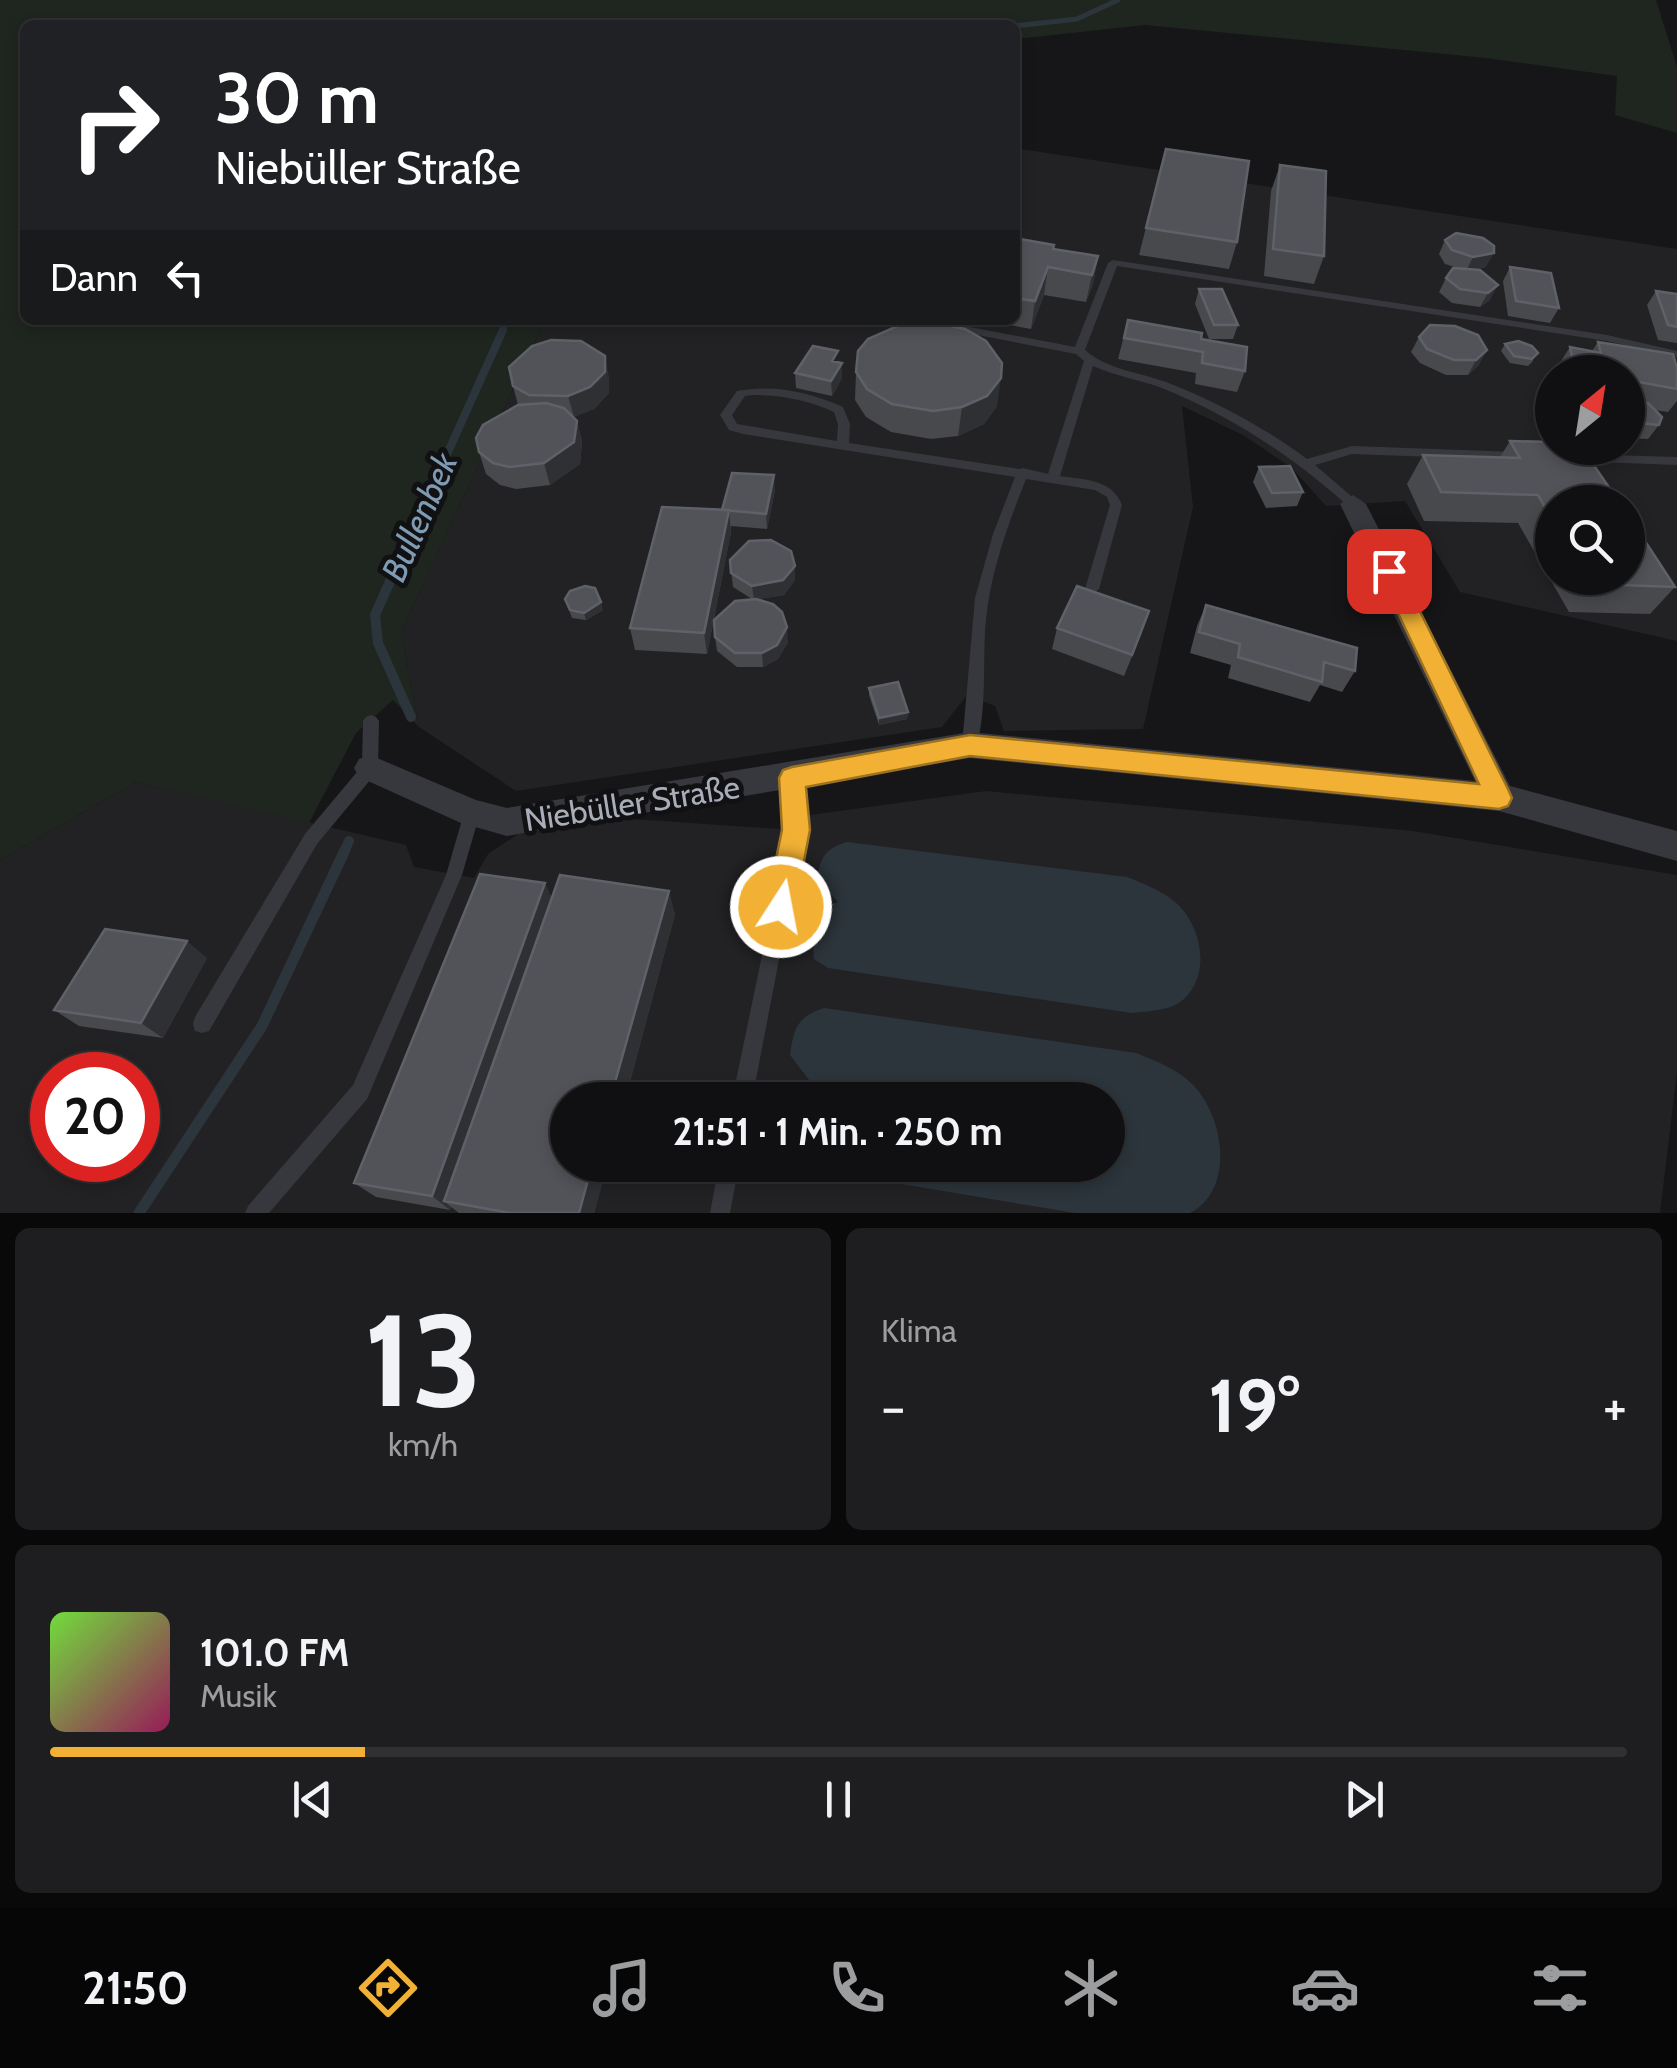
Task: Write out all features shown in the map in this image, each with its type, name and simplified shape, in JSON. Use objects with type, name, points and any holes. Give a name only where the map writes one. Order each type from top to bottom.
[{"type":"street","points":[[1353,504],[1499,798]]},
{"type":"street","name":"Niebüller Straße","points":[[370,768],[472,813],[507,822],[792,778],[970,745],[1499,798],[1677,846]]},
{"type":"lane","points":[[1093,260],[1607,338],[1677,354]]},
{"type":"lane","points":[[1079,351],[1113,263]]},
{"type":"lane","points":[[942,325],[1079,351],[1089,362],[1166,386],[1233,416],[1310,462],[1353,504]]},
{"type":"lane","points":[[1054,476],[1089,362]]},
{"type":"lane","points":[[843,445],[844,424],[839,410],[823,402],[762,390],[740,393],[726,415],[733,427],[743,430],[843,445],[1023,472],[1054,476],[1098,486],[1112,495],[1116,505],[1092,590]]},
{"type":"lane","points":[[1310,462],[1352,450],[1524,456]]},
{"type":"lane","points":[[1645,460],[1677,461]]},
{"type":"lane","points":[[970,745],[978,699],[981,602],[998,535],[1023,472]]},
{"type":"lane","points":[[202,1024],[311,840],[370,768],[371,721]]},
{"type":"lane","points":[[746,1082],[796,830],[792,778]]},
{"type":"lane","points":[[255,1213],[360,1092],[454,875],[472,813]]},
{"type":"lane","points":[[720,1213],[726,1182]]},
{"type":"shaded area","points":[[0,0],[1656,0],[1677,67],[1677,133],[1615,115],[1617,76],[1486,58],[1145,25],[1020,38],[1020,20],[20,20],[20,325],[543,325],[401,632],[419,727],[393,700],[356,733],[309,823],[136,782],[0,860]]},
{"type":"shaded area","points":[[1020,149],[1677,249],[1677,641],[1460,592],[1405,501],[1326,506],[1292,468],[1243,435],[1182,406],[1193,507],[1143,729],[1004,731],[995,706],[967,695],[942,727],[516,791],[419,727],[401,632],[543,325],[1020,325]]},
{"type":"shaded area","points":[[136,782],[406,845],[414,867],[474,878],[488,854],[518,834],[618,818],[809,831],[810,815],[986,791],[1413,831],[1677,875],[1677,1072],[1660,1213],[0,1213],[0,860]]},
{"type":"shaded area","points":[[847,842],[1127,877],[1164,894],[1184,911],[1200,949],[1198,976],[1179,1003],[1132,1013],[828,968],[814,959],[811,919],[820,908],[838,902],[817,879],[825,854]]},
{"type":"shaded area","points":[[824,1008],[1136,1053],[1158,1062],[1191,1083],[1211,1113],[1220,1151],[1214,1187],[1205,1202],[1190,1213],[1075,1213],[890,1182],[1125,1182],[1125,1082],[810,1082],[790,1055],[798,1025]]},
{"type":"building","points":[[1166,149],[1249,161],[1237,242],[1146,228]]},
{"type":"building","points":[[1280,165],[1326,171],[1324,256],[1273,249]]},
{"type":"building","points":[[1456,233],[1483,238],[1494,246],[1494,253],[1473,257],[1452,250],[1445,240]]},
{"type":"building","points":[[1020,239],[1098,256],[1092,275],[1048,267],[1035,301],[1020,299]]},
{"type":"building","points":[[1510,267],[1551,273],[1559,308],[1516,301]]},
{"type":"building","points":[[1453,268],[1480,270],[1498,285],[1488,293],[1460,289],[1446,278]]},
{"type":"building","points":[[1199,289],[1222,289],[1238,325],[1214,325]]},
{"type":"building","points":[[1656,291],[1677,294],[1677,327],[1668,325]]},
{"type":"building","points":[[1128,320],[1202,333],[1201,339],[1247,347],[1245,371],[1202,363],[1203,352],[1124,338]]},
{"type":"building","points":[[900,325],[965,329],[986,341],[1002,363],[1001,378],[987,396],[962,407],[933,411],[892,404],[867,389],[856,372],[858,351],[868,339]]},
{"type":"building","points":[[1430,325],[1455,326],[1478,335],[1487,350],[1476,360],[1454,360],[1427,349],[1419,337]]},
{"type":"building","points":[[551,340],[581,341],[605,356],[605,372],[590,387],[568,396],[529,395],[513,386],[509,367],[532,346]]},
{"type":"building","points":[[1518,341],[1538,353],[1532,359],[1514,356],[1505,344]]},
{"type":"building","points":[[1598,342],[1673,354],[1677,389],[1645,383],[1645,355],[1572,355],[1570,347],[1601,353]]},
{"type":"building","points":[[813,346],[838,351],[832,361],[842,363],[831,381],[795,373]]},
{"type":"building","points":[[546,403],[564,408],[577,421],[574,442],[544,463],[509,467],[493,463],[479,452],[476,438],[483,425],[518,405]]},
{"type":"building","points":[[1645,403],[1662,417],[1659,425],[1645,424]]},
{"type":"building","points":[[1510,441],[1535,442],[1535,465],[1594,465],[1607,485],[1535,485],[1535,495],[1441,492],[1423,455],[1520,458]]},
{"type":"building","points":[[1290,466],[1303,492],[1272,493],[1259,467]]},
{"type":"building","points":[[732,473],[774,475],[766,514],[722,510]]},
{"type":"building","points":[[662,507],[729,510],[704,633],[630,628]]},
{"type":"building","points":[[771,540],[791,551],[795,566],[783,580],[752,586],[731,573],[730,560],[749,541]]},
{"type":"building","points":[[1645,541],[1675,587],[1645,586]]},
{"type":"building","points":[[585,586],[595,588],[601,602],[584,613],[570,610],[565,599],[570,591]]},
{"type":"building","points":[[1077,586],[1149,611],[1132,655],[1057,628]]},
{"type":"building","points":[[756,599],[773,604],[782,612],[787,627],[777,645],[762,653],[735,653],[715,637],[714,620],[735,601]]},
{"type":"building","points":[[1206,605],[1357,648],[1355,671],[1324,662],[1322,682],[1238,657],[1240,644],[1199,632]]},
{"type":"building","points":[[898,682],[908,712],[879,718],[869,688]]},
{"type":"building","points":[[480,874],[545,883],[432,1196],[354,1183]]},
{"type":"building","points":[[560,875],[669,891],[615,1082],[550,1082],[550,1182],[587,1182],[579,1213],[510,1213],[444,1201]]},
{"type":"building","points":[[105,929],[187,941],[141,1023],[54,1010]]},
{"type":"waterway","name":"Bullenbek","points":[[1020,25],[1077,19],[1118,0]]},
{"type":"waterway","name":"Bullenbek","points":[[501,332],[504,325]]},
{"type":"waterway","name":"Bullenbek","points":[[398,563],[503,330]]},
{"type":"waterway","name":"Bullenbek","points":[[399,561],[375,615],[378,643],[411,717]]},
{"type":"waterway","name":"Bullenbek","points":[[344,852],[349,841]]},
{"type":"waterway","name":"Bullenbek","points":[[139,1213],[262,1026],[345,850]]},
{"type":"route","points":[[781,907],[796,830],[792,778],[970,745],[1499,798],[1389,571]]}]
